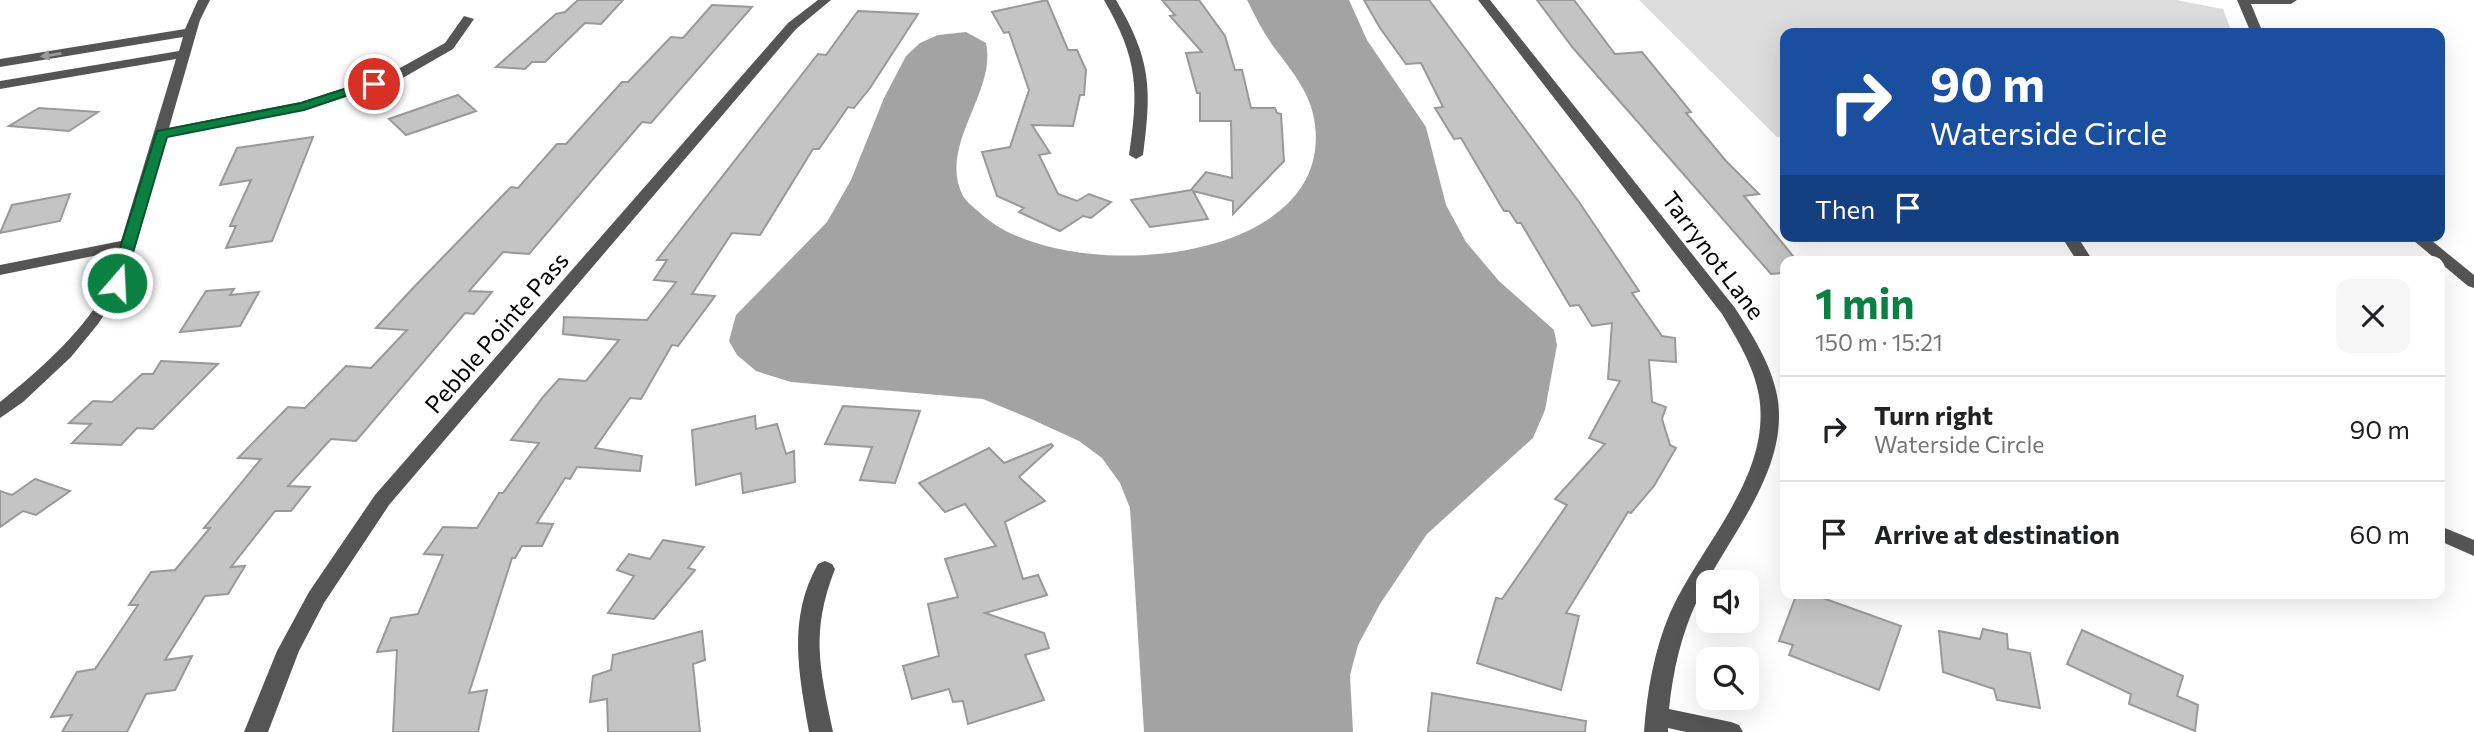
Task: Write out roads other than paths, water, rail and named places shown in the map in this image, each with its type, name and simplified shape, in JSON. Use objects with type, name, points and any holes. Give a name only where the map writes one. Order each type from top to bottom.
[{"type":"street","points":[[0,412],[44,375],[86,329],[117,283],[184,54],[204,0]]},
{"type":"street","name":"Pebble Pointe Pass","points":[[256,732],[288,651],[316,597],[382,500],[792,26],[825,0]]},
{"type":"street","points":[[1110,0],[1130,33],[1143,77],[1145,97],[1136,155]]},
{"type":"street","name":"Tarrynot Lane","points":[[1484,0],[1729,312],[1752,348],[1770,405],[1768,440],[1759,475],[1683,609],[1668,646],[1656,724]]},
{"type":"street","points":[[2255,28],[2243,0],[2291,0]]},
{"type":"street","points":[[161,134],[304,107],[396,76],[449,46],[468,19]]},
{"type":"street","points":[[0,63],[191,32]]},
{"type":"street","points":[[98,47],[114,48],[122,52],[118,59],[100,68]]},
{"type":"street","points":[[0,85],[184,54]]},
{"type":"street","points":[[2423,242],[2441,256]]},
{"type":"street","points":[[0,270],[130,244]]},
{"type":"street","points":[[2445,260],[2474,283]]},
{"type":"street","points":[[2445,535],[2474,548]]},
{"type":"street","points":[[821,732],[806,634],[811,601],[825,569]]},
{"type":"street","points":[[1656,724],[1731,732]]}]
